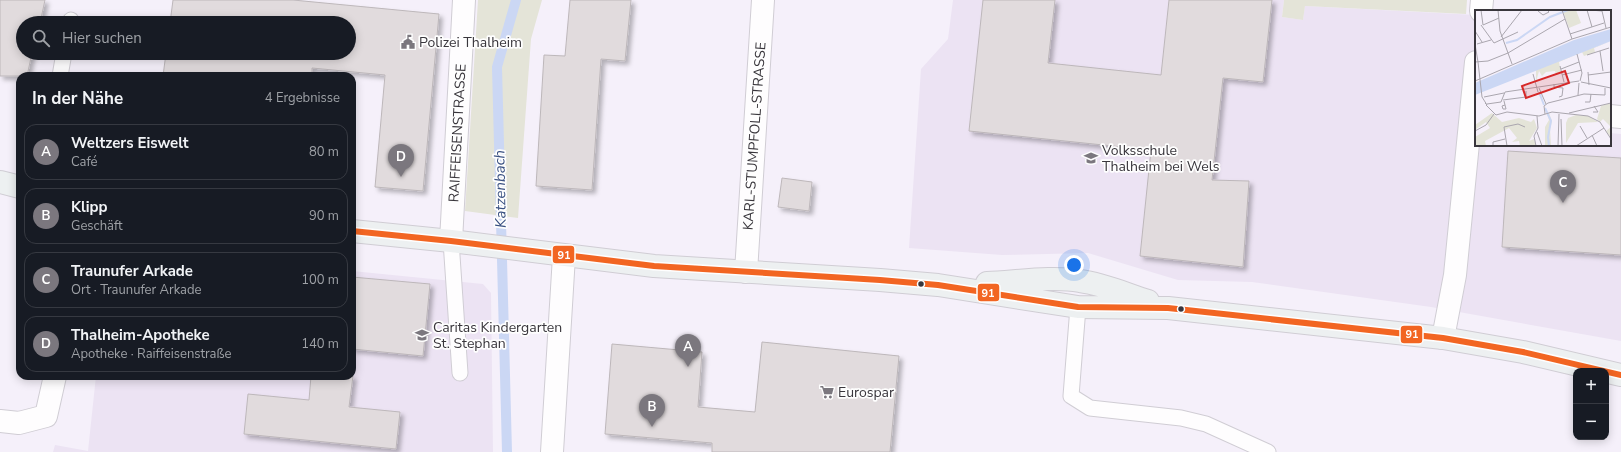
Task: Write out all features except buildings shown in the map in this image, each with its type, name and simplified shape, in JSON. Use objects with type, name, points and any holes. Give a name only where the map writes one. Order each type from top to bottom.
[{"type":"main road","points":[[0,182],[16,186]]},
{"type":"main road","points":[[356,231],[451,241],[654,266],[938,285],[1078,307],[1168,308],[1443,338],[1523,352],[1621,375]]},
{"type":"main road","points":[[938,285],[1062,280],[1079,281],[1100,285],[1168,308]]},
{"type":"street","name":"RAIFFEISENSTRASSE","points":[[451,241],[464,0]]},
{"type":"street","name":"KARL-STUMPFOLL-STRASSE","points":[[746,272],[763,0]]},
{"type":"street","points":[[1481,10],[1482,0]]},
{"type":"street","points":[[1443,338],[1455,275],[1474,108],[1475,85]]},
{"type":"street","points":[[1611,116],[1621,117]]},
{"type":"street","points":[[552,452],[564,256]]},
{"type":"street","points":[[0,421],[19,423],[46,416],[54,380]]},
{"type":"lane","points":[[61,72],[63,60]]},
{"type":"lane","points":[[451,241],[460,373]]},
{"type":"lane","points":[[1078,307],[1071,396],[1090,408],[1181,418],[1206,424],[1268,452]]},
{"type":"shaded area","points":[[478,0],[542,0],[531,39],[518,218],[465,211]]},
{"type":"shaded area","points":[[953,0],[1284,0],[1282,17],[1303,20],[1305,6],[1475,15],[1475,146],[1611,146],[1611,133],[1621,134],[1621,341],[1431,307],[1252,282],[1178,280],[1088,253],[1002,255],[909,248],[921,69],[948,39]]},
{"type":"shaded area","points":[[1284,0],[1467,0],[1466,14],[1305,6],[1303,20],[1282,17]]},
{"type":"shaded area","name":"Caritas Kindergarten St. Stephan","points":[[356,271],[483,284],[491,293],[493,452],[53,452],[55,445],[88,451],[96,380],[356,380]]},
{"type":"waterway","name":"Katzenbach","points":[[507,452],[497,67],[516,0]]},
{"type":"transit line","name":"91","points":[[356,231],[451,241],[654,266],[938,285],[1078,307],[1168,308],[1443,338],[1523,352],[1621,375]]},
{"type":"place","name":"Polizei Thalheim","points":[[408,42]]},
{"type":"place","name":"Volksschule Thalheim bei Wels","points":[[1091,158]]},
{"type":"place","name":"Thalheim-Apotheke","points":[[401,177]]},
{"type":"place","name":"Traunufer Arkade","points":[[1563,203]]},
{"type":"place","name":"Caritas Kindergarten St. Stephan","points":[[422,335]]},
{"type":"place","name":"Weltzers Eiswelt","points":[[688,367]]},
{"type":"place","name":"Eurospar","points":[[827,392]]},
{"type":"place","name":"Klipp","points":[[652,427]]}]
